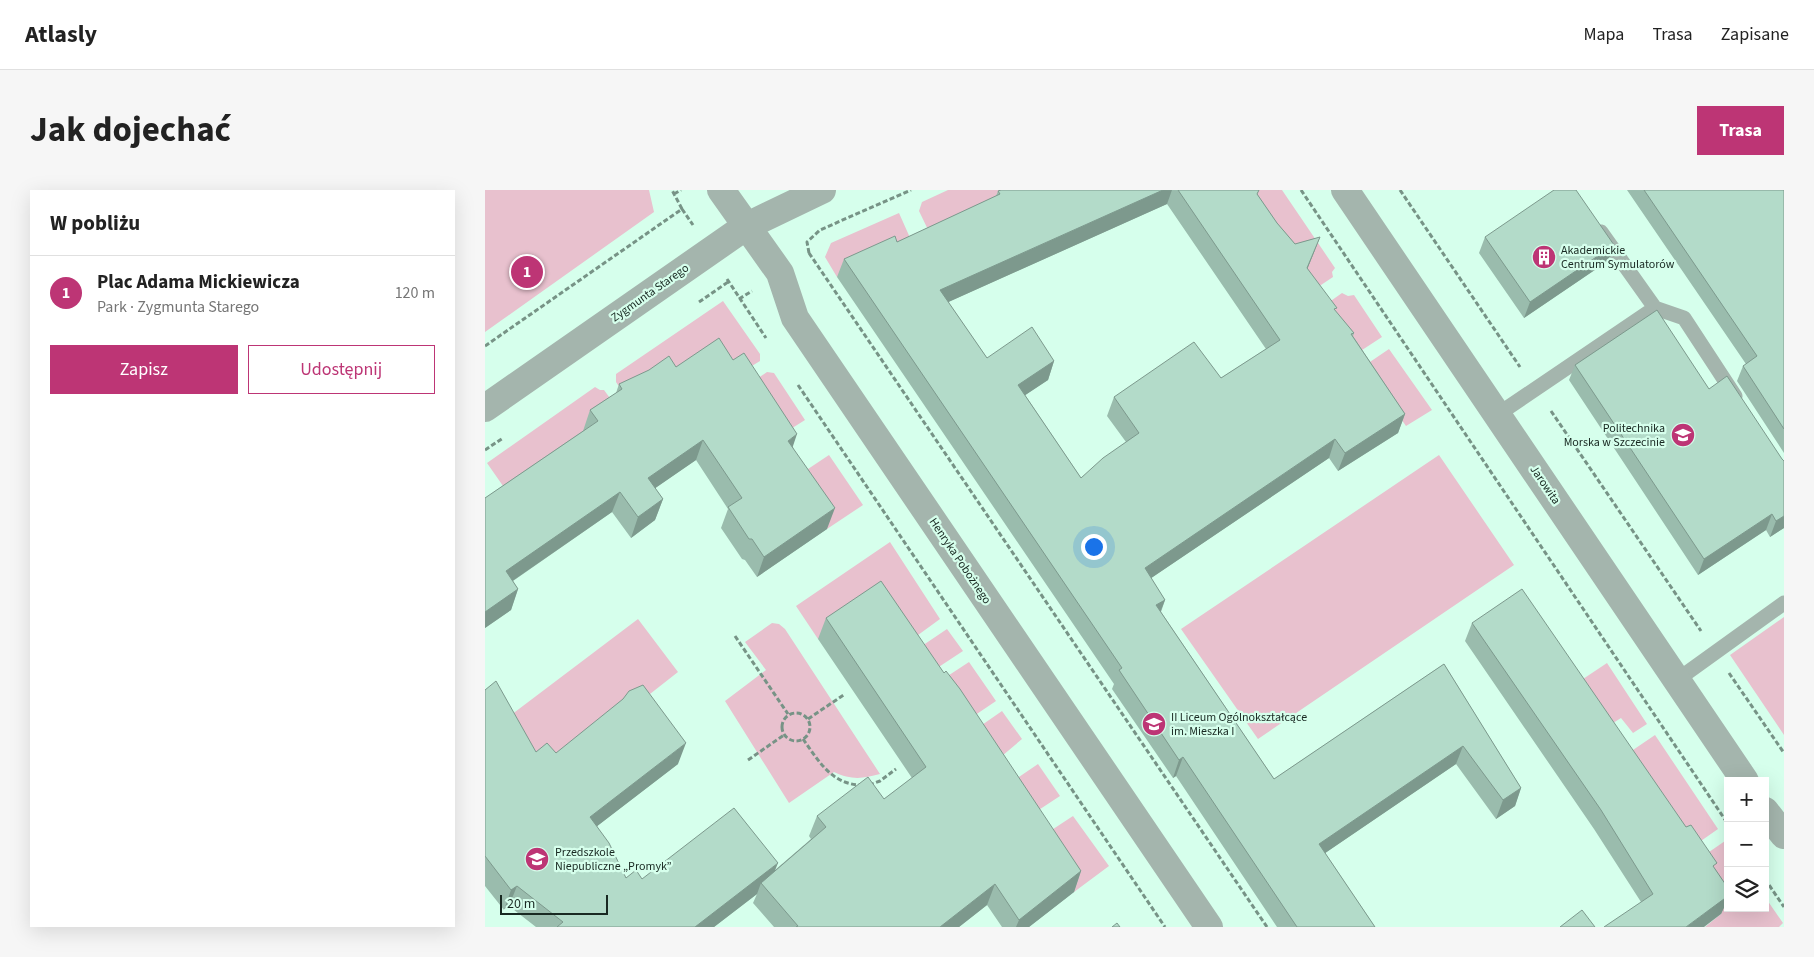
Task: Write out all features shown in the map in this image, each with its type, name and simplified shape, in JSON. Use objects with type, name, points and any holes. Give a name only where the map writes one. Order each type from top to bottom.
[{"type":"street","name":"Henryka Pobożnego","points":[[721,190],[745,227],[779,273],[795,318],[1209,927]]},
{"type":"street","name":"Zygmunta Starego","points":[[485,408],[745,227],[822,190]]},
{"type":"street","name":"Jarowita","points":[[1345,190],[1742,777]]},
{"type":"street","points":[[1769,815],[1784,835]]},
{"type":"lane","points":[[1593,222],[1655,308],[1684,318],[1742,406]]},
{"type":"lane","points":[[1497,415],[1655,308]]},
{"type":"lane","points":[[1677,680],[1784,603]]},
{"type":"path","points":[[672,190],[739,299],[767,339]]},
{"type":"path","points":[[674,194],[681,190]]},
{"type":"path","points":[[911,190],[820,230],[807,242],[809,253],[1267,927]]},
{"type":"path","points":[[1301,190],[1727,822]]},
{"type":"path","points":[[1400,190],[1784,753]]},
{"type":"path","points":[[485,346],[682,209]]},
{"type":"path","points":[[739,299],[809,253]]},
{"type":"path","points":[[794,379],[1165,927]]},
{"type":"path","points":[[735,636],[788,714]]},
{"type":"path","points":[[808,719],[845,694]]},
{"type":"path","points":[[799,712],[808,719],[810,726],[803,739],[797,741],[784,735],[781,724],[788,714],[799,712]]},
{"type":"path","points":[[748,760],[784,735]]},
{"type":"path","points":[[803,739],[825,769],[843,782],[868,785],[880,781],[896,769]]},
{"type":"path","points":[[1769,885],[1784,907]]},
{"type":"shaded area","points":[[485,190],[649,190],[654,212],[485,332]]},
{"type":"shaded area","points":[[948,190],[1036,190],[933,240],[919,211],[922,202]]},
{"type":"shaded area","points":[[1234,190],[1282,190],[1335,268],[1332,272],[1333,277],[1306,295]]},
{"type":"shaded area","points":[[899,213],[915,249],[888,255],[837,277],[825,257],[831,243]]},
{"type":"shaded area","points":[[1342,293],[1348,296],[1354,295],[1382,337],[1359,352],[1318,310]]},
{"type":"shaded area","points":[[723,301],[760,354],[760,361],[737,375],[626,397],[616,382],[616,374]]},
{"type":"shaded area","points":[[1389,349],[1432,410],[1406,426],[1364,366]]},
{"type":"shaded area","points":[[767,372],[774,373],[805,420],[778,437],[745,387]]},
{"type":"shaded area","points":[[595,387],[604,390],[615,405],[591,442],[510,496],[487,463]]},
{"type":"shaded area","points":[[829,455],[863,505],[827,529],[793,479]]},
{"type":"shaded area","points":[[1439,455],[1514,565],[1258,739],[1181,629]]},
{"type":"shaded area","points":[[890,542],[940,619],[903,646],[818,639],[796,606]]},
{"type":"shaded area","points":[[1784,617],[1784,735],[1730,655]]},
{"type":"shaded area","points":[[638,619],[678,672],[548,774],[507,718]]},
{"type":"shaded area","points":[[772,623],[779,624],[785,629],[880,774],[857,778],[834,772],[789,803],[725,701],[766,670],[745,642]]},
{"type":"shaded area","points":[[947,629],[963,651],[925,676],[910,654]]},
{"type":"shaded area","points":[[969,662],[996,701],[962,724],[931,687]]},
{"type":"shaded area","points":[[1607,663],[1647,724],[1633,733],[1621,718],[1602,730],[1571,687]]},
{"type":"shaded area","points":[[1002,711],[1022,739],[989,767],[969,734]]},
{"type":"shaded area","points":[[1655,735],[1718,829],[1688,850],[1630,752]]},
{"type":"shaded area","points":[[1038,764],[1060,796],[1025,819],[1003,788]]},
{"type":"shaded area","points":[[1073,816],[1109,866],[1074,892],[1038,839]]},
{"type":"shaded area","points":[[1724,842],[1724,912],[1769,912],[1769,903],[1783,923],[1779,927],[1705,927],[1721,914],[1696,861]]},
{"type":"building","points":[[1163,190],[940,290],[987,358],[1032,327],[1054,361],[1018,385],[1081,478],[1103,458],[1139,433],[1114,397],[1194,342],[1221,378],[1280,340],[1178,190],[1259,190],[1257,194],[1277,223],[1295,244],[1320,237],[1307,268],[1337,308],[1334,309],[1354,333],[1351,334],[1405,414],[1345,453],[1335,439],[1145,568],[1165,600],[1156,605],[1274,779],[1444,664],[1521,788],[1503,800],[1463,746],[1319,844],[1375,927],[1297,927],[1183,757],[1179,760],[1119,670],[1122,668],[844,259],[895,236],[897,242],[1000,194],[998,191]]},
{"type":"building","name":"Akademickie Centrum Symulatorów","points":[[1554,190],[1576,190],[1614,245],[1530,302],[1485,237]]},
{"type":"building","points":[[1644,190],[1784,190],[1784,429],[1743,366],[1757,356]]},
{"type":"building","points":[[1657,310],[1709,389],[1727,376],[1784,461],[1784,516],[1776,521],[1772,514],[1704,559],[1575,365]]},
{"type":"building","points":[[719,338],[733,360],[744,353],[797,434],[788,441],[835,508],[764,557],[752,539],[749,539],[728,507],[742,498],[703,440],[648,478],[663,499],[638,517],[620,492],[506,571],[518,589],[485,612],[485,498],[598,421],[590,410],[622,389],[619,384],[649,370],[669,356],[676,367]]},
{"type":"building","points":[[881,581],[944,673],[946,671],[960,689],[1081,871],[1019,920],[995,884],[940,927],[796,927],[798,926],[761,883],[826,827],[817,816],[868,777],[884,799],[926,767],[826,618]]},
{"type":"building","points":[[1522,589],[1686,827],[1691,825],[1717,863],[1713,866],[1724,882],[1724,899],[1686,927],[1604,927],[1653,894],[1601,810],[1472,623]]},
{"type":"building","points":[[496,681],[536,752],[547,743],[556,753],[623,699],[629,691],[643,685],[686,743],[590,817],[609,843],[626,878],[636,870],[642,879],[734,808],[778,863],[695,927],[557,927],[563,922],[517,886],[511,890],[485,856],[485,690]]},
{"type":"building","points":[[1582,910],[1595,927],[1560,927]]},
{"type":"building","points":[[1117,923],[1120,927],[1112,927]]},
{"type":"place","name":"Akademickie Centrum Symulatorów","points":[[1544,257]]},
{"type":"place","name":"Plac Adama Mickiewicza","points":[[527,272]]},
{"type":"place","name":"Politechnika Morska w Szczecinie","points":[[1683,435]]},
{"type":"place","name":"II Liceum Ogólnokształcące im. Mieszka I","points":[[1154,724]]},
{"type":"place","name":"Przedszkole Niepubliczne „Promyk”","points":[[537,859]]}]
